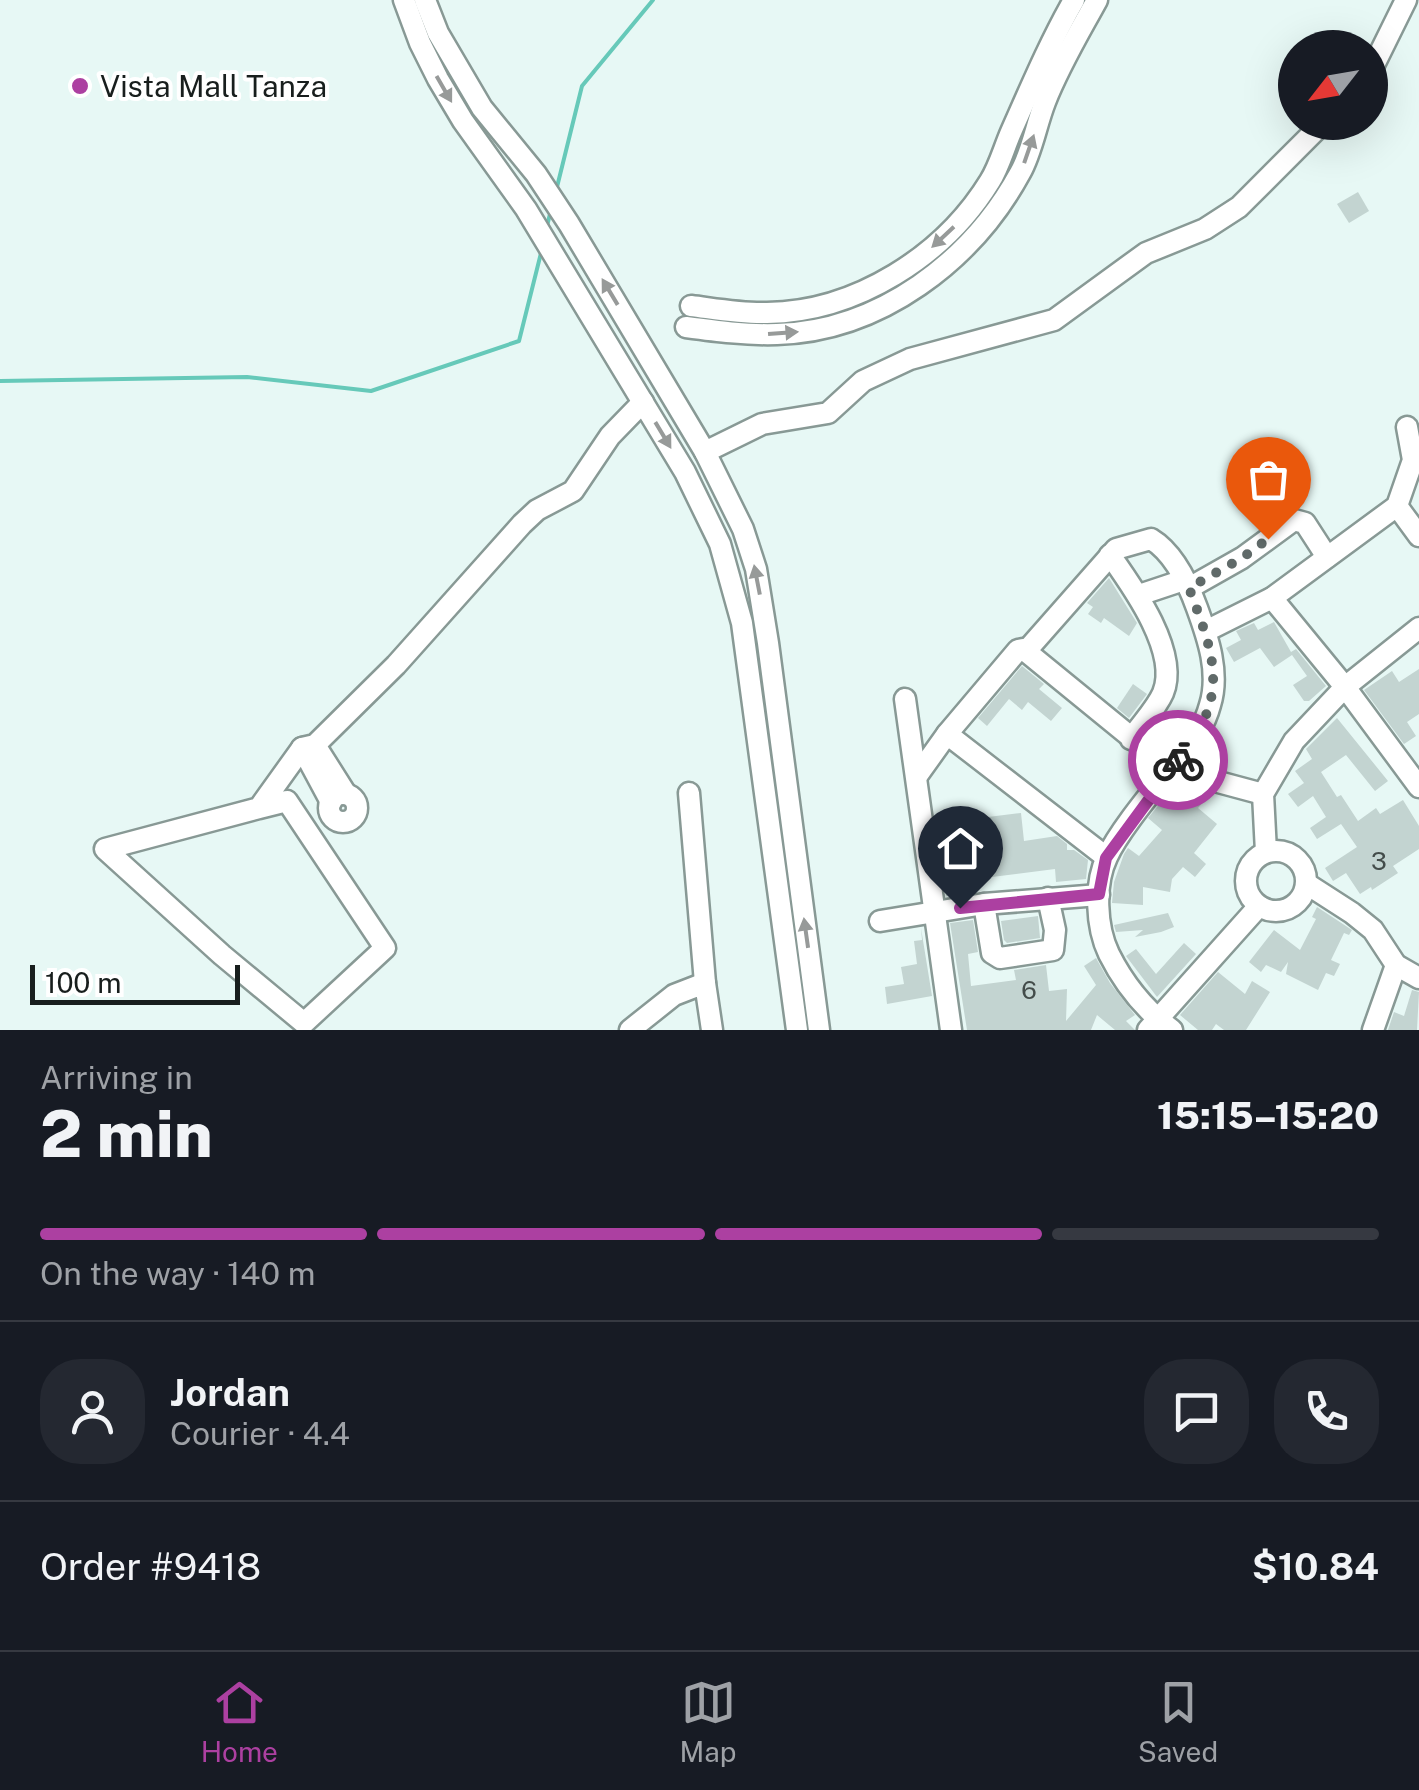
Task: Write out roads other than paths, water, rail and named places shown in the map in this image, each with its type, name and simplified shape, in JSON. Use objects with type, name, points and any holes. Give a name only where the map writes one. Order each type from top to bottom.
[{"type":"street","points":[[404,0],[420,43],[446,93],[526,209],[685,472],[720,544],[742,623],[749,681],[770,737],[818,1030]]},
{"type":"street","points":[[425,0],[438,33],[482,108],[536,174],[569,224],[705,452],[743,529],[756,569],[772,677],[770,737],[797,1030]]},
{"type":"street","points":[[690,306],[768,313],[819,306],[876,286],[918,259],[951,231],[991,180],[1074,0]]},
{"type":"street","points":[[686,327],[778,334],[825,328],[882,306],[925,283],[959,256],[1000,207],[1022,170],[1066,54],[1098,0]]},
{"type":"street","points":[[1388,37],[1406,0]]},
{"type":"street","points":[[705,452],[762,424],[828,413],[863,381],[910,359],[1054,320],[1146,253],[1205,229],[1239,207],[1306,140]]},
{"type":"street","points":[[259,808],[308,746],[396,665],[522,524],[538,510],[573,491],[610,436],[643,402]]},
{"type":"street","points":[[1206,632],[1272,598],[1397,506],[1413,460],[1415,429]]},
{"type":"street","points":[[1397,506],[1419,536]]},
{"type":"street","points":[[1139,596],[1186,584],[1242,558],[1294,520],[1304,523],[1328,557]]},
{"type":"street","points":[[1026,650],[1116,548],[1151,540],[1164,547],[1186,584],[1206,632],[1213,665],[1212,700],[1202,730],[1106,858],[1099,894],[1105,945],[1118,972],[1159,1026],[1258,906]]},
{"type":"street","points":[[1110,555],[1146,606],[1164,660],[1164,690],[1130,739]]},
{"type":"street","points":[[1272,598],[1417,780]]},
{"type":"street","points":[[1266,852],[1263,794],[1294,742],[1345,687],[1419,628]]},
{"type":"street","points":[[917,776],[1018,650],[1026,650],[1170,770],[1263,794]]},
{"type":"street","points":[[904,699],[951,1030]]},
{"type":"street","points":[[947,734],[1106,858]]},
{"type":"street","points":[[306,830],[336,804],[308,746]]},
{"type":"street","points":[[689,793],[712,1030]]},
{"type":"street","points":[[287,801],[385,948],[304,1023],[222,955],[106,849],[259,808],[287,801]]},
{"type":"street","points":[[1278,850],[1300,861],[1307,884],[1295,906],[1270,911],[1258,906],[1246,888],[1246,876],[1249,866],[1266,852],[1278,850]]},
{"type":"street","points":[[1307,884],[1373,930],[1396,965],[1419,978]]},
{"type":"street","points":[[880,921],[984,904],[1099,894]]},
{"type":"street","points":[[984,904],[991,950],[1000,958],[1053,950],[1056,930],[1048,898]]},
{"type":"street","points":[[1373,1030],[1396,965]]},
{"type":"street","points":[[630,1030],[674,995],[705,983]]},
{"type":"waterway","points":[[556,191],[582,86],[653,0]]},
{"type":"waterway","points":[[546,230],[551,210]]},
{"type":"waterway","points":[[0,381],[247,377],[371,391],[519,341],[542,249]]},
{"type":"place","name":"Vista Mall Tanza","points":[[80,86]]}]
